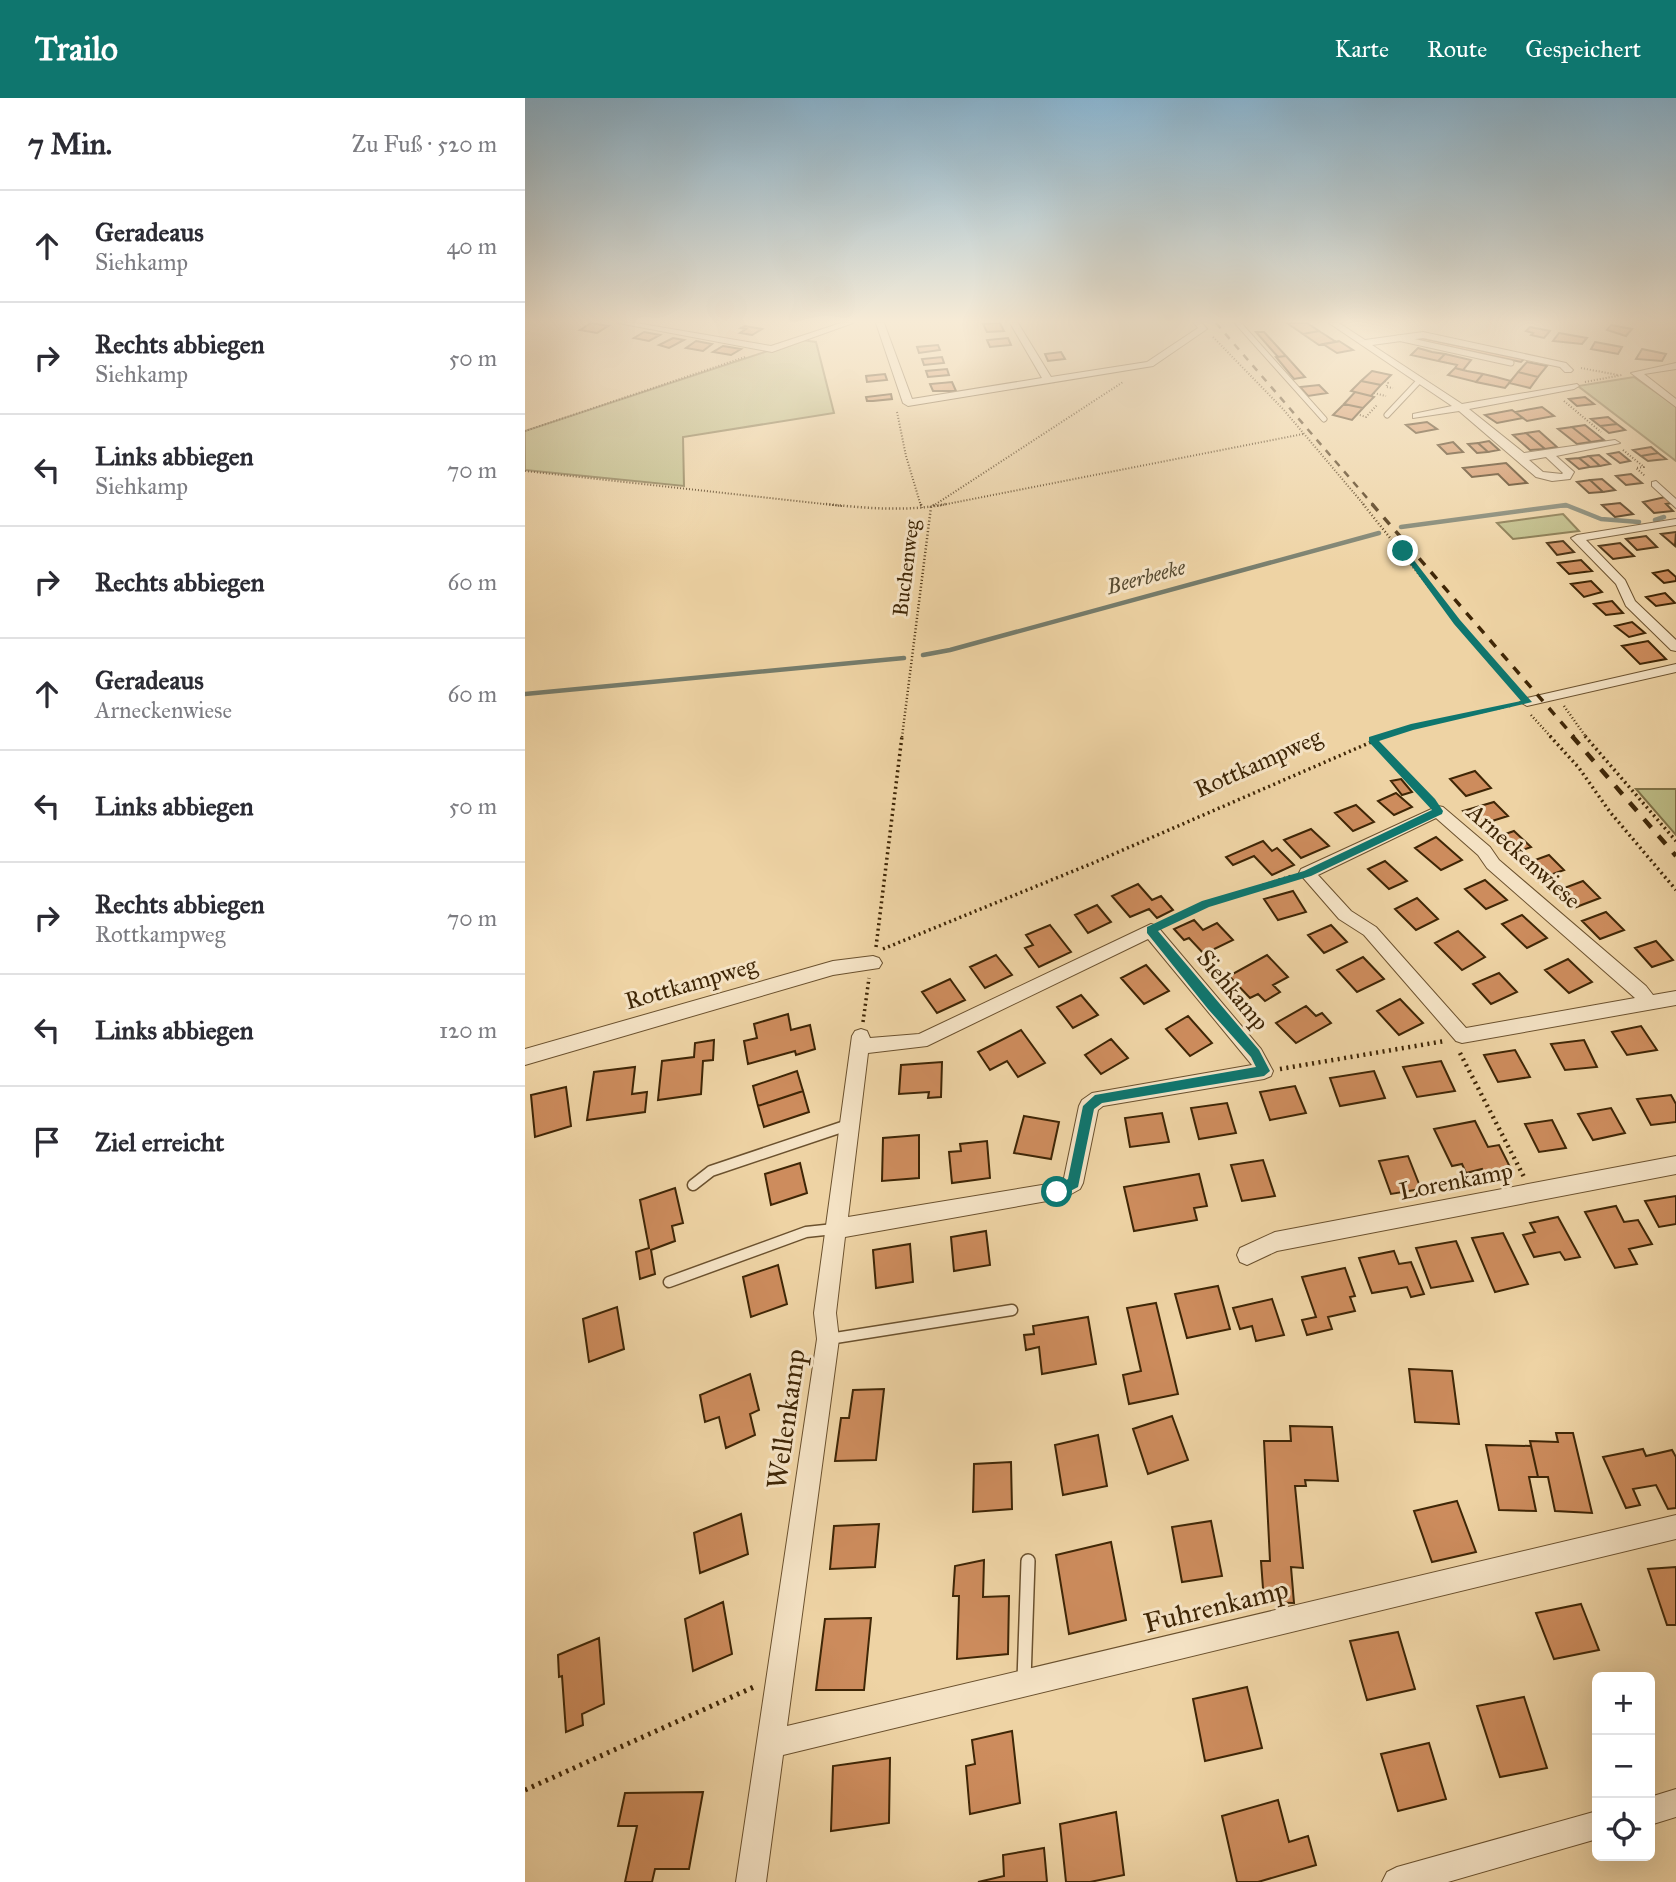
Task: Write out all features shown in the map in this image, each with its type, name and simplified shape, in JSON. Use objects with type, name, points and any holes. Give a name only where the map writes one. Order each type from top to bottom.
[{"type":"street","points":[[1458,406],[1520,455],[1540,476],[1550,479],[1566,477],[1569,472],[1548,454]]},
{"type":"street","points":[[1417,416],[1470,406]]},
{"type":"street","points":[[1520,455],[1548,454],[1615,443]]},
{"type":"street","points":[[1656,484],[1676,505]]},
{"type":"street","points":[[1676,522],[1577,538],[1621,583],[1630,603],[1676,647]]},
{"type":"street","points":[[1524,703],[1676,668]]},
{"type":"street","name":"Arneckenwiese","points":[[1307,873],[1438,811],[1484,851],[1493,864],[1640,991],[1649,1003]]},
{"type":"street","points":[[1307,873],[1345,915],[1370,931],[1462,1036],[1676,998]]},
{"type":"street","points":[[861,1041],[921,1041],[1151,930]]},
{"type":"street","name":"Siehkamp","points":[[836,1229],[1057,1192],[1073,1183],[1089,1106],[1100,1099],[1264,1071],[1255,1054],[1212,1006],[1151,930]]},
{"type":"street","name":"Rottkampweg","points":[[525,1056],[874,958]]},
{"type":"street","name":"Wellenkamp","points":[[751,1882],[828,1339],[825,1313],[861,1041]]},
{"type":"street","name":"Lorenkamp","points":[[1247,1255],[1275,1242],[1676,1165]]},
{"type":"street","name":"Fuhrenkamp","points":[[770,1744],[1676,1527]]},
{"type":"street","points":[[1655,1809],[1676,1803]]},
{"type":"street","points":[[1397,1882],[1592,1826]]},
{"type":"lane","points":[[1313,406],[1324,419]]},
{"type":"lane","points":[[1387,415],[1395,406]]},
{"type":"lane","points":[[693,1185],[711,1171],[848,1125]]},
{"type":"lane","points":[[669,1282],[806,1232],[836,1229]]},
{"type":"lane","points":[[828,1339],[1012,1310]]},
{"type":"lane","points":[[1024,1685],[1028,1560]]},
{"type":"path","points":[[525,431],[600,406]]},
{"type":"path","points":[[900,406],[897,412],[922,508]]},
{"type":"path","name":"Buchenweg","points":[[874,958],[931,507],[1084,406]]},
{"type":"path","points":[[1279,406],[1403,551],[1457,622],[1676,890]]},
{"type":"path","points":[[1357,414],[1366,417]]},
{"type":"path","points":[[525,471],[862,508],[922,508],[1303,434]]},
{"type":"path","name":"Rottkampweg","points":[[874,958],[1372,740],[1411,727],[1524,703]]},
{"type":"path","points":[[1561,703],[1595,750],[1676,841]]},
{"type":"path","points":[[1372,740],[1432,801],[1438,811]]},
{"type":"path","points":[[1151,930],[1206,904],[1307,873]]},
{"type":"path","points":[[861,1041],[874,958]]},
{"type":"path","points":[[1264,1071],[1435,1043],[1462,1036],[1459,1050],[1532,1193]]},
{"type":"path","points":[[525,1790],[781,1676]]},
{"type":"shaded area","points":[[600,406],[832,406],[834,413],[683,437],[684,486],[525,470],[525,431]]},
{"type":"shaded area","points":[[1604,406],[1676,406],[1676,461]]},
{"type":"shaded area","points":[[1563,514],[1579,531],[1513,539],[1497,523]]},
{"type":"shaded area","points":[[1636,789],[1676,789],[1676,835]]},
{"type":"building","points":[[1342,406],[1363,408],[1352,420],[1333,415]]},
{"type":"building","points":[[1542,407],[1554,416],[1527,421],[1515,412]]},
{"type":"building","points":[[1512,410],[1523,418],[1497,423],[1485,415]]},
{"type":"building","points":[[1608,417],[1617,424],[1600,426],[1591,419]]},
{"type":"building","points":[[1427,422],[1437,429],[1416,433],[1406,425]]},
{"type":"building","points":[[1617,424],[1625,430],[1609,433],[1600,426]]},
{"type":"building","points":[[1585,425],[1604,440],[1591,442],[1572,427]]},
{"type":"building","points":[[1572,427],[1591,442],[1577,444],[1558,429]]},
{"type":"building","points":[[1539,431],[1557,447],[1545,449],[1526,433]]},
{"type":"building","points":[[1526,433],[1545,449],[1530,450],[1513,435]]},
{"type":"building","points":[[1489,441],[1499,450],[1488,452],[1478,443]]},
{"type":"building","points":[[1453,442],[1463,452],[1447,454],[1438,445]]},
{"type":"building","points":[[1478,443],[1488,452],[1477,453],[1468,444]]},
{"type":"building","points":[[1651,447],[1658,453],[1641,456],[1633,450]]},
{"type":"building","points":[[1619,452],[1630,461],[1620,463],[1608,454]]},
{"type":"building","points":[[1658,453],[1666,459],[1648,461],[1641,456]]},
{"type":"building","points":[[1599,455],[1610,464],[1600,466],[1589,456]]},
{"type":"building","points":[[1589,456],[1600,466],[1590,467],[1579,458]]},
{"type":"building","points":[[1579,458],[1590,467],[1579,469],[1567,459]]},
{"type":"building","points":[[1506,463],[1527,483],[1509,485],[1498,474],[1472,477],[1463,468]]},
{"type":"building","points":[[1631,474],[1642,483],[1626,485],[1616,476]]},
{"type":"building","points":[[1602,479],[1615,490],[1603,492],[1590,480]]},
{"type":"building","points":[[1590,480],[1603,492],[1589,493],[1577,482]]},
{"type":"building","points":[[1665,497],[1672,503],[1666,504],[1673,511],[1654,513],[1643,502]]},
{"type":"building","points":[[1620,503],[1633,514],[1615,517],[1602,505]]},
{"type":"building","points":[[1676,532],[1675,546],[1661,534]]},
{"type":"building","points":[[1646,536],[1657,547],[1637,550],[1626,539]]},
{"type":"building","points":[[1563,541],[1574,552],[1557,555],[1547,543]]},
{"type":"building","points":[[1620,543],[1634,556],[1613,559],[1599,546]]},
{"type":"building","points":[[1581,560],[1592,571],[1569,574],[1558,563]]},
{"type":"building","points":[[1668,570],[1676,577],[1676,581],[1664,583],[1653,573]]},
{"type":"building","points":[[1591,581],[1602,592],[1584,597],[1571,584]]},
{"type":"building","points":[[1665,593],[1675,603],[1656,606],[1646,597]]},
{"type":"building","points":[[1612,601],[1623,613],[1606,615],[1594,604]]},
{"type":"building","points":[[1632,622],[1645,633],[1629,637],[1615,626]]},
{"type":"building","points":[[1648,641],[1666,659],[1640,664],[1622,646]]},
{"type":"building","points":[[1475,771],[1491,788],[1466,796],[1450,779]]},
{"type":"building","points":[[1401,779],[1412,792],[1402,795],[1391,781]]},
{"type":"building","points":[[1396,793],[1412,807],[1394,815],[1378,801]]},
{"type":"building","points":[[1494,802],[1508,816],[1476,826],[1463,811]]},
{"type":"building","points":[[1356,805],[1374,822],[1353,831],[1335,813]]},
{"type":"building","points":[[1311,829],[1329,846],[1301,858],[1284,840]]},
{"type":"building","points":[[1514,831],[1531,847],[1511,854],[1494,838]]},
{"type":"building","points":[[1436,837],[1462,860],[1441,870],[1415,848]]},
{"type":"building","points":[[1263,841],[1272,851],[1277,848],[1294,865],[1272,875],[1254,856],[1233,865],[1226,857]]},
{"type":"building","points":[[1549,855],[1564,870],[1539,879],[1524,864]]},
{"type":"building","points":[[1385,861],[1407,881],[1389,889],[1368,869]]},
{"type":"building","points":[[1485,880],[1507,900],[1486,909],[1465,889]]},
{"type":"building","points":[[1583,881],[1600,898],[1571,909],[1554,892]]},
{"type":"building","points":[[1138,884],[1152,900],[1161,896],[1173,910],[1157,918],[1149,909],[1130,917],[1112,896]]},
{"type":"building","points":[[1293,891],[1306,912],[1278,920],[1264,899]]},
{"type":"building","points":[[1417,898],[1438,919],[1416,930],[1395,909]]},
{"type":"building","points":[[1097,905],[1111,922],[1088,933],[1075,915]]},
{"type":"building","points":[[1606,912],[1624,930],[1600,939],[1582,921]]},
{"type":"building","points":[[1522,915],[1547,938],[1527,948],[1502,924]]},
{"type":"building","points":[[1194,920],[1203,930],[1217,923],[1233,940],[1204,954],[1189,938],[1184,940],[1174,929]]},
{"type":"building","points":[[1050,925],[1071,952],[1039,967],[1025,948],[1033,945],[1026,935]]},
{"type":"building","points":[[1331,925],[1347,942],[1324,953],[1308,935]]},
{"type":"building","points":[[1458,931],[1485,957],[1462,970],[1435,943]]},
{"type":"building","points":[[1656,941],[1673,960],[1652,967],[1635,948]]},
{"type":"building","points":[[996,955],[1012,975],[985,988],[970,967]]},
{"type":"building","points":[[1267,955],[1288,977],[1273,985],[1280,992],[1265,1001],[1258,994],[1250,998],[1229,976]]},
{"type":"building","points":[[1363,957],[1384,979],[1357,992],[1337,970]]},
{"type":"building","points":[[1568,959],[1592,982],[1569,993],[1545,970]]},
{"type":"building","points":[[1146,965],[1169,991],[1144,1004],[1121,978]]},
{"type":"building","points":[[1499,973],[1517,992],[1491,1004],[1473,984]]},
{"type":"building","points":[[950,979],[965,1000],[937,1013],[922,992]]},
{"type":"building","points":[[1081,995],[1098,1015],[1073,1028],[1057,1007]]},
{"type":"building","points":[[1400,999],[1423,1023],[1399,1035],[1377,1011]]},
{"type":"building","points":[[1306,1006],[1316,1016],[1322,1013],[1331,1023],[1296,1043],[1276,1023]]},
{"type":"building","points":[[788,1014],[791,1030],[810,1025],[815,1049],[796,1055],[795,1051],[748,1064],[744,1041],[757,1038],[754,1024]]},
{"type":"building","points":[[1188,1016],[1212,1043],[1190,1056],[1166,1029]]},
{"type":"building","points":[[1641,1026],[1657,1050],[1627,1055],[1612,1032]]},
{"type":"building","points":[[1021,1030],[1045,1063],[1018,1077],[1007,1061],[990,1070],[978,1052]]},
{"type":"building","points":[[1111,1039],[1128,1058],[1101,1074],[1085,1055]]},
{"type":"building","points":[[714,1040],[713,1060],[703,1061],[701,1094],[658,1100],[662,1061],[694,1057],[695,1043]]},
{"type":"building","points":[[1584,1040],[1597,1067],[1565,1070],[1551,1044]]},
{"type":"building","points":[[1515,1050],[1530,1077],[1498,1082],[1484,1055]]},
{"type":"building","points":[[1441,1061],[1455,1091],[1417,1097],[1403,1067]]},
{"type":"building","points":[[942,1062],[941,1097],[928,1098],[929,1092],[899,1094],[901,1065]]},
{"type":"building","points":[[635,1067],[632,1094],[647,1092],[645,1112],[587,1120],[594,1072]]},
{"type":"building","points":[[797,1071],[803,1091],[758,1106],[753,1086]]},
{"type":"building","points":[[1374,1071],[1385,1098],[1340,1106],[1330,1078]]},
{"type":"building","points":[[1295,1086],[1306,1113],[1270,1120],[1260,1092]]},
{"type":"building","points":[[566,1087],[571,1126],[535,1137],[531,1095]]},
{"type":"building","points":[[803,1091],[809,1112],[764,1127],[758,1106]]},
{"type":"building","points":[[1671,1095],[1676,1104],[1676,1122],[1651,1125],[1637,1099]]},
{"type":"building","points":[[1227,1103],[1236,1133],[1199,1139],[1191,1108]]},
{"type":"building","points":[[1611,1108],[1625,1133],[1593,1140],[1578,1114]]},
{"type":"building","points":[[1162,1113],[1169,1142],[1130,1147],[1125,1118]]},
{"type":"building","points":[[1024,1116],[1059,1122],[1051,1159],[1014,1153]]},
{"type":"building","points":[[1552,1120],[1566,1148],[1539,1152],[1525,1124]]},
{"type":"building","points":[[1475,1121],[1488,1147],[1499,1145],[1512,1171],[1486,1177],[1482,1169],[1466,1173],[1462,1164],[1452,1166],[1434,1129]]},
{"type":"building","points":[[919,1135],[919,1178],[882,1181],[883,1138]]},
{"type":"building","points":[[987,1141],[990,1178],[952,1183],[949,1152],[961,1151],[960,1144]]},
{"type":"building","points":[[1408,1156],[1421,1189],[1391,1194],[1379,1161]]},
{"type":"building","points":[[1263,1160],[1275,1196],[1242,1201],[1231,1165]]},
{"type":"building","points":[[800,1163],[807,1193],[771,1205],[765,1174]]},
{"type":"building","points":[[1199,1174],[1207,1206],[1194,1208],[1197,1220],[1134,1231],[1124,1187]]},
{"type":"building","points":[[675,1188],[683,1223],[672,1226],[675,1241],[651,1250],[655,1274],[640,1279],[636,1252],[649,1248],[640,1200]]},
{"type":"building","points":[[1676,1196],[1676,1224],[1659,1227],[1645,1201]]},
{"type":"building","points":[[1616,1206],[1624,1222],[1638,1220],[1652,1244],[1629,1249],[1637,1264],[1615,1268],[1585,1212]]},
{"type":"building","points":[[1558,1217],[1580,1257],[1565,1260],[1560,1252],[1534,1257],[1523,1235],[1535,1232],[1530,1223]]},
{"type":"building","points":[[986,1231],[990,1265],[954,1271],[951,1237]]},
{"type":"building","points":[[1503,1233],[1528,1284],[1495,1292],[1472,1238]]},
{"type":"building","points":[[1456,1241],[1473,1281],[1431,1288],[1416,1248]]},
{"type":"building","points":[[910,1244],[913,1282],[876,1288],[873,1250]]},
{"type":"building","points":[[1394,1251],[1399,1264],[1411,1262],[1424,1294],[1411,1297],[1407,1287],[1372,1293],[1359,1258]]},
{"type":"building","points":[[778,1265],[787,1304],[751,1317],[743,1277]]},
{"type":"building","points":[[1345,1268],[1355,1296],[1350,1297],[1355,1311],[1328,1317],[1332,1329],[1307,1335],[1302,1320],[1316,1317],[1302,1277]]},
{"type":"building","points":[[1218,1286],[1230,1329],[1187,1338],[1175,1294]]},
{"type":"building","points":[[1272,1299],[1284,1335],[1256,1341],[1252,1326],[1240,1329],[1233,1308]]},
{"type":"building","points":[[1156,1303],[1178,1394],[1129,1404],[1123,1375],[1141,1371],[1127,1308]]},
{"type":"building","points":[[617,1307],[624,1349],[589,1362],[583,1319]]},
{"type":"building","points":[[1088,1317],[1096,1364],[1042,1374],[1039,1347],[1026,1350],[1024,1335],[1034,1334],[1033,1326]]},
{"type":"building","points":[[1409,1369],[1452,1371],[1459,1424],[1415,1422]]},
{"type":"building","points":[[750,1374],[759,1410],[750,1414],[755,1435],[726,1448],[719,1417],[705,1422],[700,1395]]},
{"type":"building","points":[[884,1389],[876,1460],[835,1461],[841,1418],[849,1418],[853,1390]]},
{"type":"building","points":[[1172,1416],[1188,1460],[1148,1474],[1133,1429]]},
{"type":"building","points":[[1290,1426],[1332,1427],[1338,1481],[1305,1480],[1306,1486],[1295,1486],[1303,1568],[1291,1567],[1294,1603],[1264,1602],[1261,1561],[1270,1561],[1264,1441],[1291,1441]]},
{"type":"building","points":[[1556,1433],[1573,1433],[1592,1513],[1555,1511],[1548,1477],[1538,1477],[1530,1441],[1558,1442]]},
{"type":"building","points":[[1098,1435],[1107,1486],[1063,1495],[1055,1445]]},
{"type":"building","points":[[1486,1445],[1531,1446],[1538,1477],[1529,1477],[1536,1511],[1499,1510]]},
{"type":"building","points":[[1643,1449],[1646,1456],[1672,1450],[1676,1457],[1676,1508],[1668,1509],[1656,1485],[1633,1489],[1640,1505],[1626,1508],[1603,1457]]},
{"type":"building","points":[[1011,1462],[1012,1509],[973,1512],[974,1464]]},
{"type":"building","points":[[1457,1501],[1476,1552],[1432,1562],[1414,1511]]},
{"type":"building","points":[[741,1514],[748,1554],[700,1573],[694,1533]]},
{"type":"building","points":[[1211,1521],[1222,1576],[1182,1582],[1172,1527]]},
{"type":"building","points":[[879,1524],[875,1567],[830,1569],[834,1526]]},
{"type":"building","points":[[1111,1542],[1126,1620],[1069,1634],[1056,1555]]},
{"type":"building","points":[[984,1560],[983,1597],[1009,1596],[1008,1654],[957,1659],[959,1596],[953,1596],[955,1566]]},
{"type":"building","points":[[1676,1567],[1676,1625],[1667,1625],[1648,1569]]},
{"type":"building","points":[[723,1602],[732,1654],[693,1671],[685,1619]]},
{"type":"building","points":[[1581,1604],[1599,1650],[1554,1659],[1536,1613]]},
{"type":"building","points":[[871,1618],[864,1690],[816,1690],[825,1619]]},
{"type":"building","points":[[1398,1632],[1415,1689],[1367,1700],[1350,1641]]},
{"type":"building","points":[[599,1638],[604,1704],[582,1714],[583,1725],[566,1732],[558,1655]]},
{"type":"building","points":[[1247,1687],[1262,1748],[1205,1761],[1193,1699]]},
{"type":"building","points":[[1524,1697],[1547,1768],[1500,1777],[1477,1706]]},
{"type":"building","points":[[1012,1731],[1020,1803],[970,1814],[966,1766],[975,1764],[972,1740]]},
{"type":"building","points":[[1429,1743],[1446,1799],[1398,1811],[1381,1754]]},
{"type":"building","points":[[890,1758],[889,1823],[831,1831],[833,1766]]},
{"type":"building","points":[[703,1792],[689,1869],[655,1869],[652,1882],[625,1882],[637,1826],[618,1826],[625,1793]]},
{"type":"building","points":[[1278,1800],[1289,1842],[1308,1836],[1316,1865],[1258,1882],[1237,1882],[1222,1816]]},
{"type":"building","points":[[1116,1812],[1124,1875],[1090,1882],[1066,1882],[1060,1824]]},
{"type":"building","points":[[1044,1848],[1047,1882],[978,1882],[1004,1876],[1003,1855]]},
{"type":"waterway","name":"Beerbeeke","points":[[1401,527],[1566,505],[1601,519],[1639,522]]},
{"type":"waterway","name":"Beerbeeke","points":[[1560,506],[1568,506]]},
{"type":"waterway","name":"Beerbeeke","points":[[1655,520],[1664,517]]},
{"type":"waterway","name":"Beerbeeke","points":[[923,655],[950,650],[1379,533]]},
{"type":"waterway","name":"Beerbeeke","points":[[525,694],[904,658]]},
{"type":"railway","points":[[1288,406],[1374,506]]},
{"type":"railway","points":[[1372,504],[1574,737]]},
{"type":"railway","points":[[1572,736],[1676,856]]},
{"type":"route","points":[[1057,1192],[1073,1183],[1089,1106],[1100,1099],[1264,1071],[1255,1054],[1212,1006],[1151,930],[1206,904],[1307,873],[1438,811],[1432,801],[1372,740],[1411,727],[1527,702],[1457,622],[1403,551]]}]
